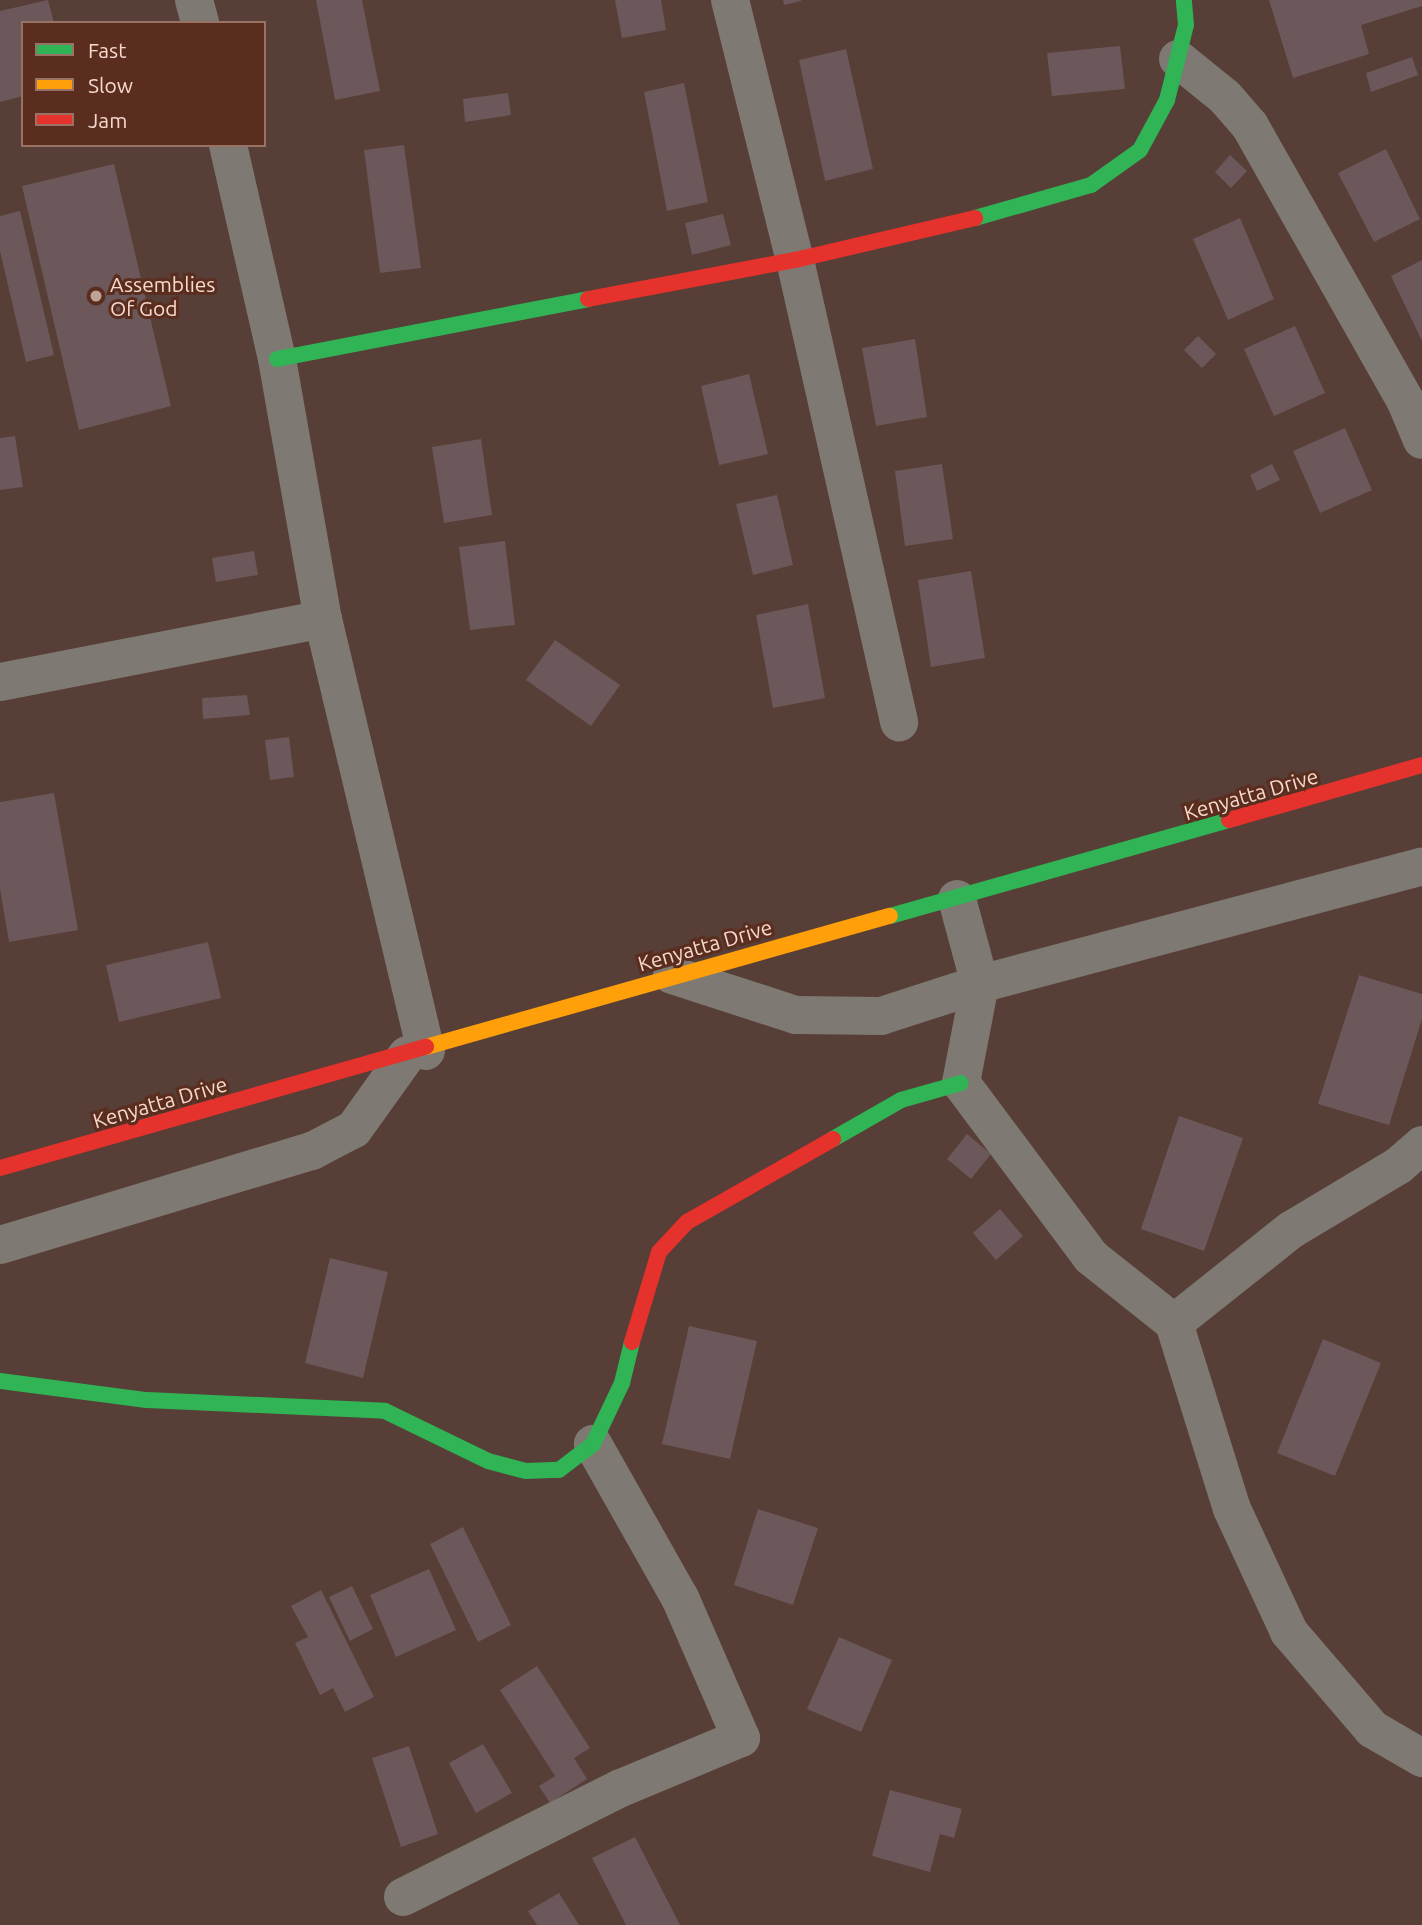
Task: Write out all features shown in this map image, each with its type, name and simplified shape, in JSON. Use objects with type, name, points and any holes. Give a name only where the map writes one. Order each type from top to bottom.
[{"type":"street","points":[[194,0],[199,21]]},
{"type":"street","points":[[730,0],[795,260],[899,722]]},
{"type":"street","points":[[277,359],[795,260],[1033,204],[1091,185],[1139,150],[1167,100],[1186,25],[1184,0]]},
{"type":"street","points":[[1178,59],[1225,97],[1250,126],[1406,402],[1422,440]]},
{"type":"street","points":[[0,1245],[312,1151],[354,1129],[416,1053],[323,620],[277,359],[228,147]]},
{"type":"street","points":[[0,682],[323,620]]},
{"type":"street","name":"Kenyatta Drive","points":[[0,1168],[416,1053],[672,975],[957,899],[1422,765]]},
{"type":"street","points":[[672,975],[796,1015],[881,1016],[980,984],[1422,866]]},
{"type":"street","points":[[957,899],[980,984],[961,1083],[1091,1257],[1174,1323],[1233,1509],[1290,1632],[1372,1729],[1422,1758]]},
{"type":"street","points":[[0,1381],[147,1400],[385,1411],[442,1435],[488,1461],[526,1471],[559,1470],[593,1444],[622,1383],[643,1297],[659,1252],[687,1222],[901,1100],[961,1083]]},
{"type":"street","points":[[1174,1323],[1291,1230],[1398,1166],[1422,1145]]},
{"type":"street","points":[[402,1897],[621,1788],[741,1738],[680,1598],[593,1444]]},
{"type":"building","points":[[48,0],[53,21],[21,21],[21,97],[0,102],[0,11]]},
{"type":"building","points":[[316,0],[362,0],[380,91],[335,100]]},
{"type":"building","points":[[615,0],[661,0],[666,30],[622,38]]},
{"type":"building","points":[[783,0],[801,0],[801,1],[784,5]]},
{"type":"building","points":[[1269,0],[1422,0],[1422,6],[1361,25],[1369,54],[1293,78]]},
{"type":"building","points":[[1120,46],[1125,89],[1052,96],[1047,53]]},
{"type":"building","points":[[846,49],[873,169],[825,181],[799,60]]},
{"type":"building","points":[[1412,57],[1418,75],[1371,92],[1366,73]]},
{"type":"building","points":[[684,83],[708,202],[667,211],[644,92]]},
{"type":"building","points":[[508,93],[511,115],[465,122],[463,99]]},
{"type":"building","points":[[404,145],[421,268],[380,273],[364,150]]},
{"type":"building","points":[[1386,149],[1420,219],[1374,242],[1338,173]]},
{"type":"building","points":[[1230,155],[1247,171],[1231,188],[1215,172]]},
{"type":"building","name":"Assemblies Of God","points":[[114,164],[171,406],[79,430],[22,186]]},
{"type":"building","points":[[20,211],[54,355],[26,362],[0,251],[0,216]]},
{"type":"building","points":[[723,214],[731,245],[692,255],[685,223]]},
{"type":"building","points":[[1240,218],[1274,299],[1228,320],[1193,239]]},
{"type":"building","points":[[1422,260],[1422,341],[1391,276]]},
{"type":"building","points":[[1295,326],[1325,393],[1274,416],[1244,349]]},
{"type":"building","points":[[1198,336],[1216,354],[1202,368],[1184,350]]},
{"type":"building","points":[[915,339],[927,417],[876,426],[862,348]]},
{"type":"building","points":[[749,374],[768,454],[719,465],[701,386]]},
{"type":"building","points":[[1345,428],[1372,490],[1320,513],[1293,451]]},
{"type":"building","points":[[15,436],[23,487],[0,490],[0,438]]},
{"type":"building","points":[[481,439],[492,515],[444,523],[432,447]]},
{"type":"building","points":[[942,464],[953,539],[905,546],[895,471]]},
{"type":"building","points":[[1272,464],[1280,480],[1257,491],[1250,475]]},
{"type":"building","points":[[777,495],[793,565],[753,575],[736,504]]},
{"type":"building","points":[[505,541],[515,625],[470,630],[459,547]]},
{"type":"building","points":[[254,551],[258,575],[216,582],[212,558]]},
{"type":"building","points":[[971,571],[985,658],[931,667],[918,580]]},
{"type":"building","points":[[808,604],[825,698],[773,708],[756,615]]},
{"type":"building","points":[[555,640],[620,685],[591,726],[526,680]]},
{"type":"building","points":[[247,695],[250,715],[203,719],[202,698]]},
{"type":"building","points":[[289,737],[294,777],[270,780],[265,740]]},
{"type":"building","points":[[54,793],[78,930],[9,942],[0,889],[0,802]]},
{"type":"building","points":[[208,942],[221,998],[119,1022],[106,965]]},
{"type":"building","points":[[1359,975],[1422,994],[1422,1019],[1389,1125],[1318,1104]]},
{"type":"building","points":[[1179,1116],[1243,1138],[1204,1251],[1141,1229]]},
{"type":"building","points":[[967,1134],[991,1154],[971,1179],[947,1159]]},
{"type":"building","points":[[1000,1209],[1023,1236],[996,1260],[973,1233]]},
{"type":"building","points":[[330,1258],[388,1272],[363,1378],[305,1363]]},
{"type":"building","points":[[689,1326],[757,1341],[730,1459],[662,1444]]},
{"type":"building","points":[[1323,1339],[1381,1363],[1335,1476],[1277,1453]]},
{"type":"building","points":[[758,1509],[818,1528],[793,1605],[734,1585]]},
{"type":"building","points":[[463,1527],[511,1625],[478,1642],[430,1544]]},
{"type":"building","points":[[429,1569],[456,1630],[396,1657],[370,1595]]},
{"type":"building","points":[[352,1586],[373,1629],[350,1641],[329,1597]]},
{"type":"building","points":[[321,1590],[374,1697],[345,1712],[333,1688],[320,1695],[295,1643],[308,1637],[291,1606]]},
{"type":"building","points":[[839,1637],[892,1660],[861,1732],[807,1709]]},
{"type":"building","points":[[537,1666],[590,1748],[574,1758],[587,1779],[550,1803],[539,1786],[555,1776],[500,1690]]},
{"type":"building","points":[[483,1744],[512,1793],[476,1813],[449,1763]]},
{"type":"building","points":[[409,1746],[438,1834],[401,1847],[372,1758]]},
{"type":"building","points":[[890,1790],[962,1809],[954,1838],[940,1834],[930,1872],[872,1856]]},
{"type":"building","points":[[635,1837],[680,1925],[626,1925],[592,1858]]},
{"type":"building","points":[[559,1893],[579,1925],[537,1925],[528,1911]]},
{"type":"traffic: fast","points":[[975,218],[1091,185],[1140,150],[1167,100],[1186,25],[1184,0]]},
{"type":"traffic: fast","points":[[277,359],[588,299]]},
{"type":"traffic: fast","points":[[890,916],[1229,820]]},
{"type":"traffic: fast","points":[[833,1139],[901,1100],[961,1083]]},
{"type":"traffic: fast","points":[[0,1381],[147,1400],[385,1411],[488,1461],[526,1471],[559,1470],[593,1444],[622,1383],[632,1342]]},
{"type":"traffic: slow","points":[[426,1047],[890,916]]},
{"type":"traffic: jam","points":[[588,299],[795,260],[975,218]]},
{"type":"traffic: jam","points":[[1229,820],[1422,765]]},
{"type":"traffic: jam","points":[[0,1168],[426,1047]]},
{"type":"traffic: jam","points":[[632,1342],[659,1252],[687,1222],[833,1139]]},
{"type":"place","name":"Assemblies Of God","points":[[96,296]]}]
